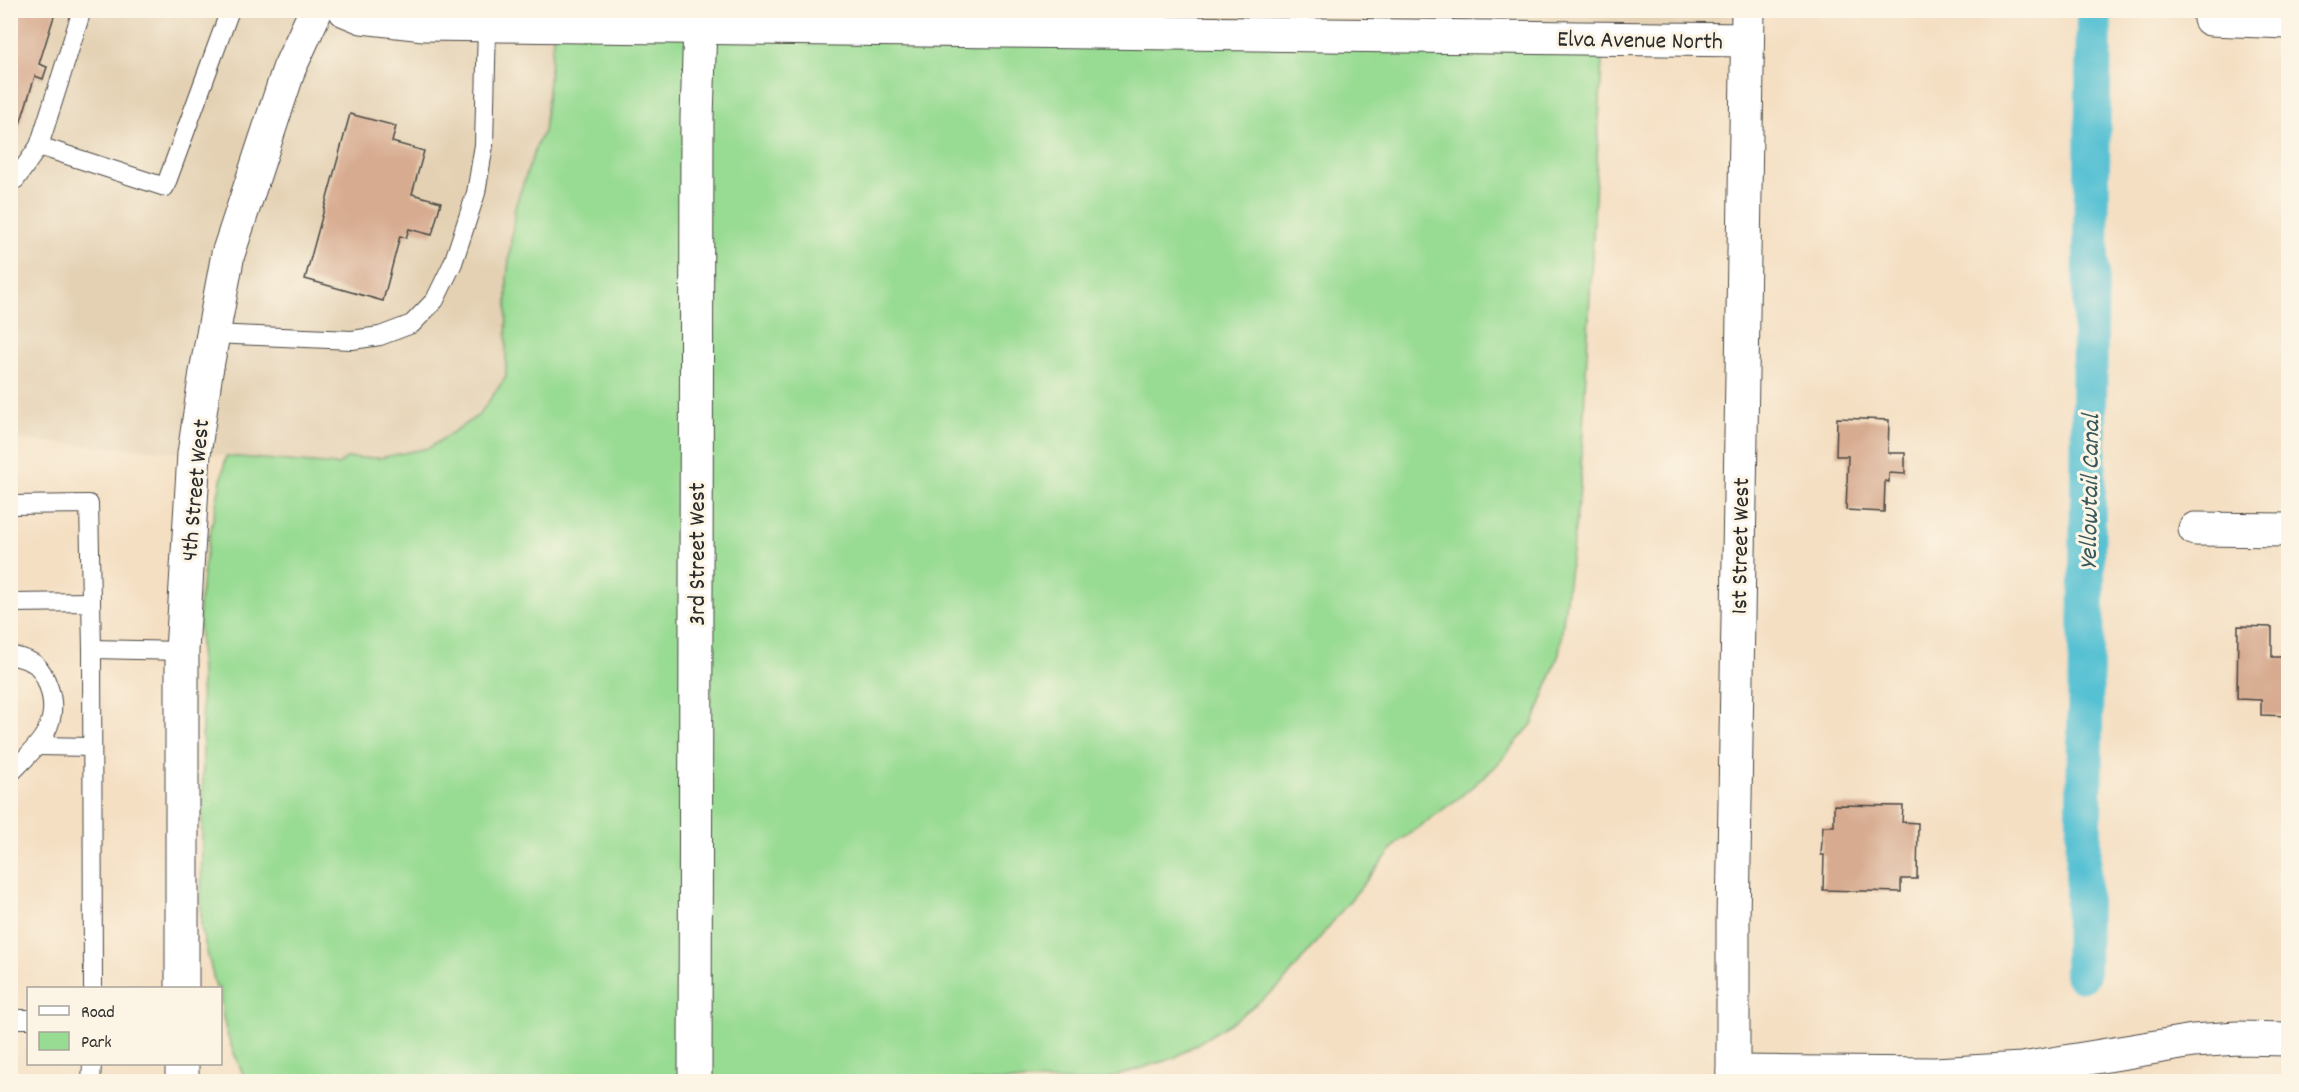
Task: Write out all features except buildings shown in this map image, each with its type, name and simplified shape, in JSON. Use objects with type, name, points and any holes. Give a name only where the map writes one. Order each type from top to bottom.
[{"type":"street","name":"4th Street West","points":[[182,987],[182,651],[194,454],[228,254],[289,69],[316,10]]},
{"type":"street","name":"Elva Avenue North","points":[[345,10],[362,17],[424,24],[1748,25]]},
{"type":"street","points":[[2210,20],[2289,22]]},
{"type":"street","name":"1st Street West","points":[[1733,1077],[1733,921],[1748,25]]},
{"type":"street","name":"3rd Street West","points":[[695,1082],[697,129],[700,26]]},
{"type":"street","points":[[2195,529],[2289,530]]},
{"type":"street","points":[[1733,1077],[2022,1069],[2193,1041],[2237,1038],[2289,1039]]},
{"type":"street","points":[[182,1065],[182,1082]]},
{"type":"lane","points":[[10,178],[16,179],[39,146],[82,10]]},
{"type":"lane","points":[[39,146],[165,187],[230,10]]},
{"type":"lane","points":[[213,334],[352,340],[380,336],[412,324],[435,300],[453,263],[476,193],[484,145],[486,24]]},
{"type":"lane","points":[[10,506],[89,504],[93,987]]},
{"type":"lane","points":[[10,603],[91,602]]},
{"type":"lane","points":[[92,650],[182,651]]},
{"type":"lane","points":[[10,655],[33,661],[44,672],[54,704],[51,725],[37,746],[10,774]]},
{"type":"lane","points":[[37,746],[92,747]]},
{"type":"lane","points":[[10,1019],[27,1019]]},
{"type":"lane","points":[[91,1082],[92,1065]]},
{"type":"shaded area","points":[[10,11],[1749,11],[1748,44],[554,29],[544,132],[538,141],[515,207],[507,278],[506,377],[479,415],[429,448],[379,458],[347,458],[338,465],[11,439]]},
{"type":"green space","points":[[554,29],[1603,42],[1580,488],[1559,654],[1533,723],[1495,767],[1460,797],[1397,843],[1282,984],[1234,1021],[1174,1058],[1100,1081],[247,1082],[228,1037],[222,1014],[222,987],[216,987],[201,927],[203,757],[199,606],[206,553],[226,456],[338,465],[347,458],[379,458],[429,448],[479,415],[506,377],[507,278],[515,207],[538,141],[544,132]]},
{"type":"waterway","name":"Yellowtail Canal","points":[[2082,974],[2094,10]]}]
